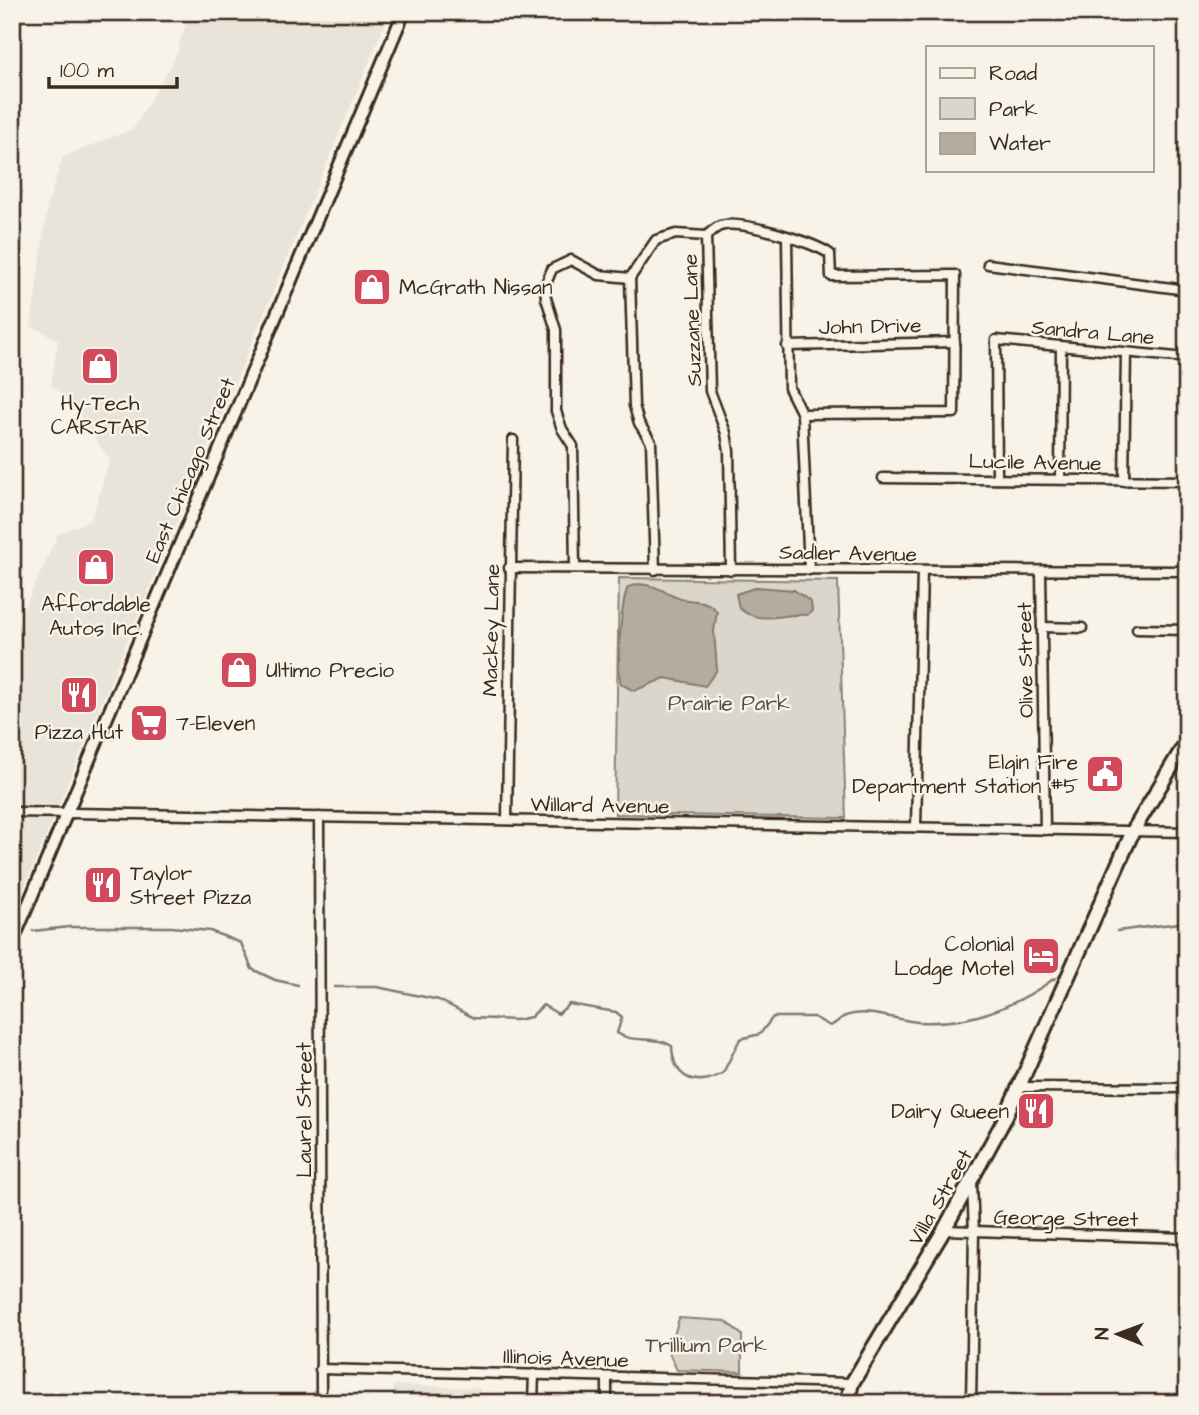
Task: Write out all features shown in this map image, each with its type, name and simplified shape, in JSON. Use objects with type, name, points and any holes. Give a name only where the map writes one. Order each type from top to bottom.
[{"type":"main road","name":"East Chicago Street","points":[[12,943],[404,12]]},
{"type":"main road","name":"Villa Street","points":[[847,1403],[852,1383],[944,1230],[1021,1087],[1133,831],[1187,741]]},
{"type":"street","name":"Suzzane Lane","points":[[731,570],[729,451],[726,433],[710,391],[706,236],[721,226],[748,226],[817,245],[830,254],[831,276],[955,275],[955,342]]},
{"type":"street","points":[[654,570],[651,442],[639,423],[634,406],[630,278],[656,240],[676,234],[706,236]]},
{"type":"street","points":[[787,237],[789,388],[802,414],[809,570]]},
{"type":"street","points":[[575,567],[573,446],[562,429],[556,411],[556,330],[545,286],[552,269],[571,260],[599,275],[630,278]]},
{"type":"street","points":[[988,264],[1187,290]]},
{"type":"street","name":"Sandra Lane","points":[[997,479],[996,340],[1187,358]]},
{"type":"street","points":[[802,414],[954,413],[955,342]]},
{"type":"street","name":"John Drive","points":[[787,346],[955,342]]},
{"type":"street","points":[[1060,479],[1061,347]]},
{"type":"street","points":[[1124,481],[1126,353]]},
{"type":"street","name":"Mackey Lane","points":[[507,821],[513,440]]},
{"type":"street","name":"Lucile Avenue","points":[[883,478],[1187,481]]},
{"type":"street","name":"Sadler Avenue","points":[[509,568],[1041,573],[1187,571]]},
{"type":"street","points":[[915,827],[922,571]]},
{"type":"street","name":"Olive Street","points":[[1041,573],[1045,830]]},
{"type":"street","points":[[1042,627],[1082,628]]},
{"type":"street","points":[[1137,629],[1187,630]]},
{"type":"street","name":"Willard Avenue","points":[[12,812],[1187,832]]},
{"type":"street","name":"Laurel Street","points":[[319,817],[321,1403]]},
{"type":"street","points":[[1021,1087],[1187,1088]]},
{"type":"street","points":[[971,1182],[974,1233],[971,1403]]},
{"type":"street","name":"George Street","points":[[944,1230],[1187,1238]]},
{"type":"street","points":[[1185,1403],[1187,1311]]},
{"type":"street","name":"Illinois Avenue","points":[[320,1370],[852,1383]]},
{"type":"street","points":[[533,1403],[534,1374]]},
{"type":"street","points":[[607,1377],[607,1403]]},
{"type":"shaded area","points":[[190,12],[390,12],[12,917],[12,636],[58,534],[91,520],[110,460],[74,408],[51,384],[58,340],[31,326],[48,203],[63,157],[133,129],[175,58]]},
{"type":"shaded area","points":[[393,1385],[480,1388],[480,1403],[393,1403]]},
{"type":"green space","name":"Prairie Park","points":[[619,578],[838,581],[846,818],[615,814]]},
{"type":"green space","name":"Trillium Park","points":[[679,1318],[726,1321],[742,1335],[742,1372],[677,1370],[669,1353]]},
{"type":"water","points":[[639,584],[658,588],[681,599],[705,603],[717,612],[714,631],[717,670],[705,686],[665,678],[634,691],[621,684],[619,650],[623,606],[628,587]]},
{"type":"water","points":[[757,587],[794,590],[811,602],[812,611],[807,615],[771,618],[747,613],[739,608],[736,594]]},
{"type":"waterway","points":[[1117,931],[1187,922]]},
{"type":"waterway","points":[[33,931],[69,927],[172,927],[210,931],[241,943],[252,969],[275,980],[298,985]]},
{"type":"waterway","points":[[335,987],[377,987],[439,1000],[474,1018],[516,1020],[531,1017],[543,1005],[558,1014],[569,1004],[616,1012],[622,1017],[617,1033],[672,1046],[676,1066],[681,1072],[694,1080],[703,1080],[723,1073],[740,1039],[760,1034],[773,1017],[814,1017],[830,1026],[843,1017],[861,1013],[918,1022],[955,1020],[990,1012],[1024,998],[1055,978]]},
{"type":"place","name":"McGrath Nissan","points":[[372,287]]},
{"type":"place","name":"Hy-Tech CARSTAR","points":[[100,366]]},
{"type":"place","name":"Affordable Autos Inc.","points":[[96,567]]},
{"type":"place","name":"Ultimo Precio","points":[[239,670]]},
{"type":"place","name":"Pizza Hut","points":[[79,695]]},
{"type":"place","name":"7-Eleven","points":[[149,723]]},
{"type":"place","name":"Elgin Fire Department Station #5","points":[[1105,774]]},
{"type":"place","name":"Taylor Street Pizza","points":[[103,885]]},
{"type":"place","name":"Colonial Lodge Motel","points":[[1041,956]]},
{"type":"place","name":"Dairy Queen","points":[[1036,1111]]}]
